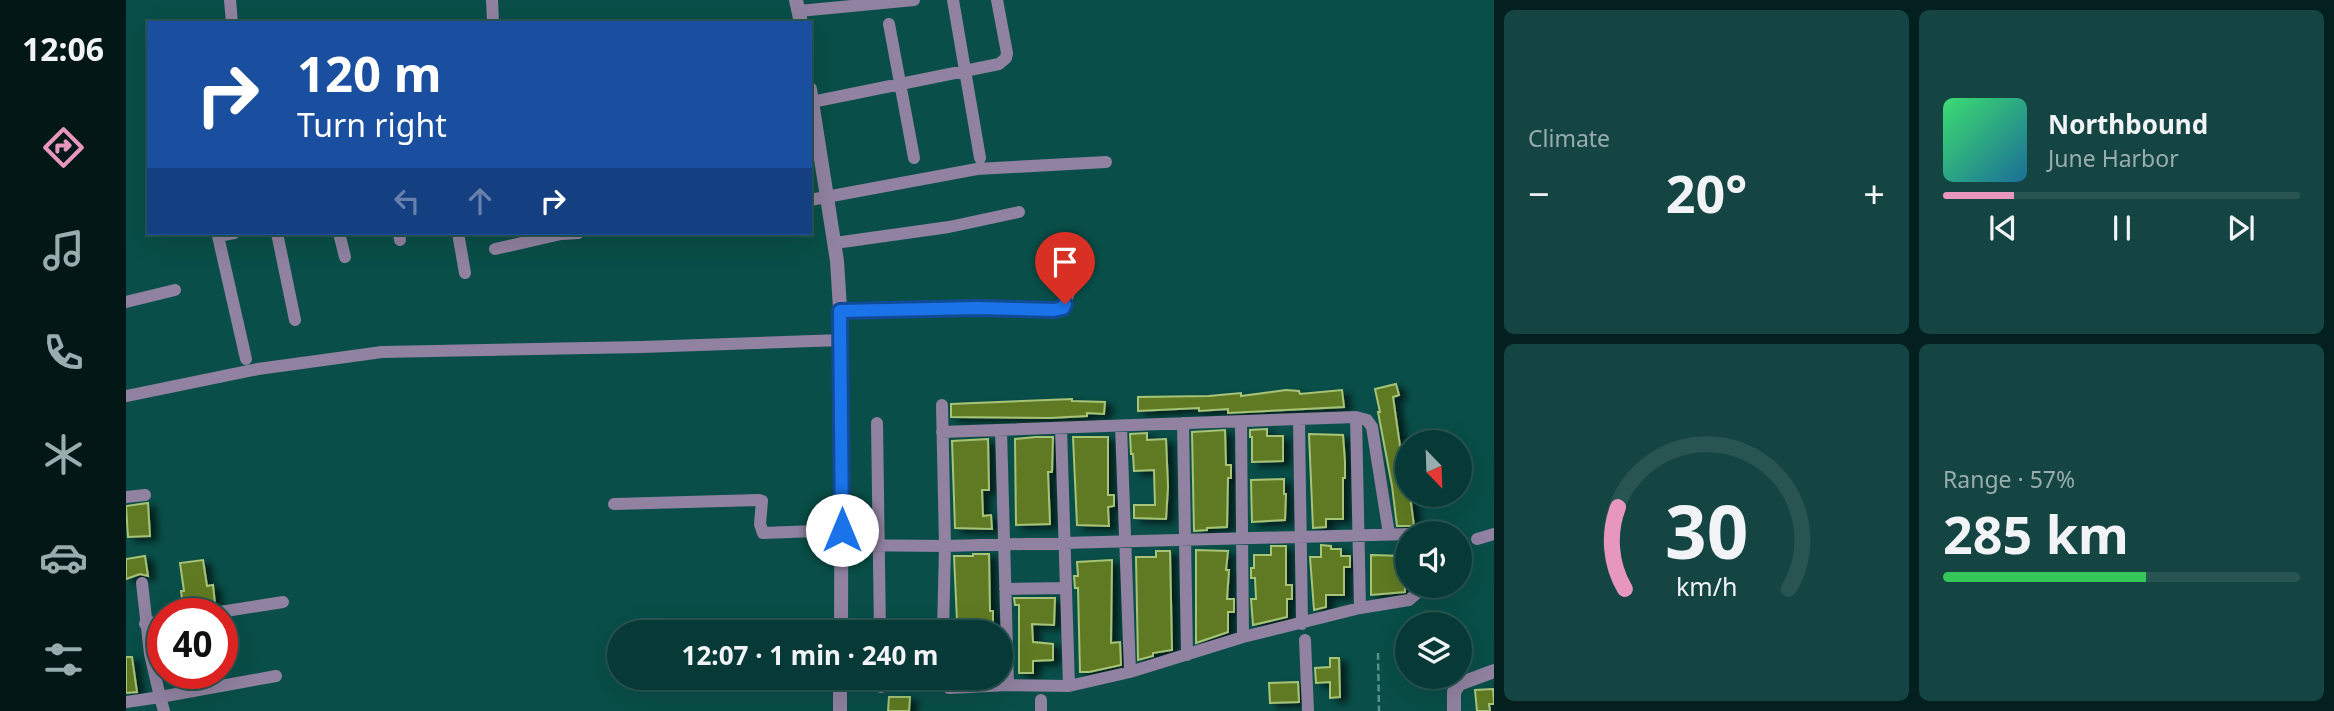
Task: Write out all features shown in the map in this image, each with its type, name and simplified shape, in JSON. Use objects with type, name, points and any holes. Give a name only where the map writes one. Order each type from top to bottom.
[{"type":"street","points":[[230,0],[232,21]]},
{"type":"street","points":[[492,0],[493,21]]},
{"type":"street","points":[[799,11],[914,0]]},
{"type":"street","points":[[953,0],[980,158]]},
{"type":"street","points":[[812,95],[899,85],[999,64],[1006,58],[997,0]]},
{"type":"street","points":[[889,24],[914,158]]},
{"type":"street","points":[[812,102],[826,198],[844,242],[849,310],[834,340],[844,541],[841,620]]},
{"type":"street","points":[[826,198],[977,169],[1106,162]]},
{"type":"street","points":[[844,242],[948,227],[1020,212]]},
{"type":"street","points":[[223,235],[218,236],[246,359]]},
{"type":"street","points":[[277,235],[295,320]]},
{"type":"street","points":[[340,235],[345,257]]},
{"type":"street","points":[[458,235],[465,273]]},
{"type":"street","points":[[495,249],[557,235]]},
{"type":"street","points":[[849,310],[1059,309],[1065,304],[1070,289]]},
{"type":"street","points":[[126,302],[175,290]]},
{"type":"street","points":[[126,396],[258,369],[382,352],[834,340]]},
{"type":"street","points":[[942,405],[943,620]]},
{"type":"street","points":[[943,432],[1356,417],[1367,420],[1371,427],[1389,534]]},
{"type":"street","points":[[1356,417],[1360,608]]},
{"type":"street","points":[[1298,419],[1302,624]]},
{"type":"street","points":[[1241,422],[1243,638]]},
{"type":"street","points":[[877,423],[880,620]]},
{"type":"street","points":[[1183,424],[1187,655]]},
{"type":"street","points":[[1121,426],[1130,672]]},
{"type":"street","points":[[1061,428],[1069,686]]},
{"type":"street","points":[[1001,430],[1006,620]]},
{"type":"street","points":[[126,497],[145,495]]},
{"type":"street","points":[[614,503],[759,499],[762,501],[760,524],[763,533],[844,541],[864,546],[1395,534]]},
{"type":"street","points":[[1477,540],[1494,534]]},
{"type":"street","points":[[142,583],[145,624],[164,711]]},
{"type":"street","points":[[1005,589],[1066,587]]},
{"type":"street","points":[[1013,685],[1069,686],[1130,672],[1243,638],[1360,608],[1411,598]]},
{"type":"street","points":[[238,609],[283,602]]},
{"type":"street","points":[[1305,640],[1308,711]]},
{"type":"street","points":[[1454,711],[1454,692],[1459,684],[1494,671]]},
{"type":"street","points":[[126,702],[276,676]]},
{"type":"street","points":[[840,690],[840,711]]},
{"type":"path","points":[[1378,653],[1379,711]]},
{"type":"building","points":[[1396,384],[1399,395],[1393,397],[1398,430],[1395,430],[1395,508],[1412,508],[1413,521],[1396,521],[1375,389]]},
{"type":"building","points":[[1286,390],[1299,391],[1300,394],[1342,390],[1344,407],[1228,413],[1228,409],[1199,411],[1199,408],[1138,411],[1138,397],[1241,393],[1241,396]]},
{"type":"building","points":[[1072,399],[1105,402],[1104,414],[1087,413],[1087,416],[1050,418],[951,417],[951,404]]},
{"type":"building","points":[[1267,429],[1267,436],[1283,436],[1283,461],[1252,462],[1250,430]]},
{"type":"building","points":[[1225,430],[1226,465],[1231,465],[1231,478],[1228,478],[1227,527],[1194,531],[1192,432]]},
{"type":"building","points":[[1147,433],[1147,440],[1166,439],[1166,519],[1134,518],[1134,505],[1155,505],[1154,470],[1134,471],[1131,454],[1130,434]]},
{"type":"building","points":[[1309,434],[1343,435],[1343,519],[1326,519],[1326,527],[1313,528]]},
{"type":"building","points":[[1053,437],[1052,472],[1048,472],[1050,524],[1016,525],[1015,439]]},
{"type":"building","points":[[1073,437],[1108,437],[1108,495],[1114,495],[1114,506],[1108,507],[1109,526],[1077,525]]},
{"type":"building","points":[[988,439],[989,490],[982,490],[983,516],[991,515],[992,529],[955,528],[952,441]]},
{"type":"building","points":[[1284,479],[1285,520],[1252,522],[1251,480]]},
{"type":"building","points":[[148,503],[150,536],[128,537],[126,506]]},
{"type":"building","points":[[1321,545],[1341,549],[1341,556],[1350,556],[1350,567],[1344,567],[1344,595],[1326,595],[1326,607],[1314,610],[1310,557],[1321,557]]},
{"type":"building","points":[[1271,546],[1286,546],[1286,585],[1292,585],[1292,599],[1287,599],[1287,617],[1253,625],[1251,599],[1256,599],[1255,578],[1251,578],[1251,568],[1254,568],[1254,555],[1271,555]]},
{"type":"building","points":[[1196,550],[1228,551],[1227,599],[1234,599],[1234,612],[1228,612],[1228,632],[1196,643]]},
{"type":"building","points":[[1156,551],[1170,551],[1172,650],[1153,653],[1153,656],[1138,660],[1136,557],[1156,557]]},
{"type":"building","points":[[989,554],[990,611],[993,611],[993,620],[957,620],[954,556]]},
{"type":"building","points":[[1371,555],[1395,556],[1395,593],[1371,595]]},
{"type":"building","points":[[145,556],[148,576],[140,574],[126,579],[126,559]]},
{"type":"building","points":[[203,560],[207,586],[213,585],[214,598],[182,598],[181,591],[184,591],[180,563]]},
{"type":"building","points":[[1112,560],[1111,643],[1120,642],[1121,665],[1080,672],[1078,588],[1075,588],[1074,576],[1078,576],[1077,562]]},
{"type":"building","points":[[1014,598],[1055,598],[1054,625],[1032,624],[1033,642],[1053,644],[1053,660],[1033,661],[1033,673],[1019,673],[1019,605],[1015,605]]},
{"type":"building","points":[[126,657],[132,657],[137,692],[126,693]]},
{"type":"building","points":[[1330,658],[1339,658],[1340,697],[1330,698],[1330,682],[1316,683],[1315,668],[1330,667]]},
{"type":"building","points":[[1298,682],[1299,702],[1270,703],[1269,683]]},
{"type":"building","points":[[1493,689],[1494,704],[1489,704],[1490,711],[1477,711],[1475,690]]},
{"type":"building","points":[[889,697],[910,697],[909,711],[888,711]]},
{"type":"route","points":[[842,530],[840,311],[977,308],[1054,310],[1063,308],[1065,304]]}]
